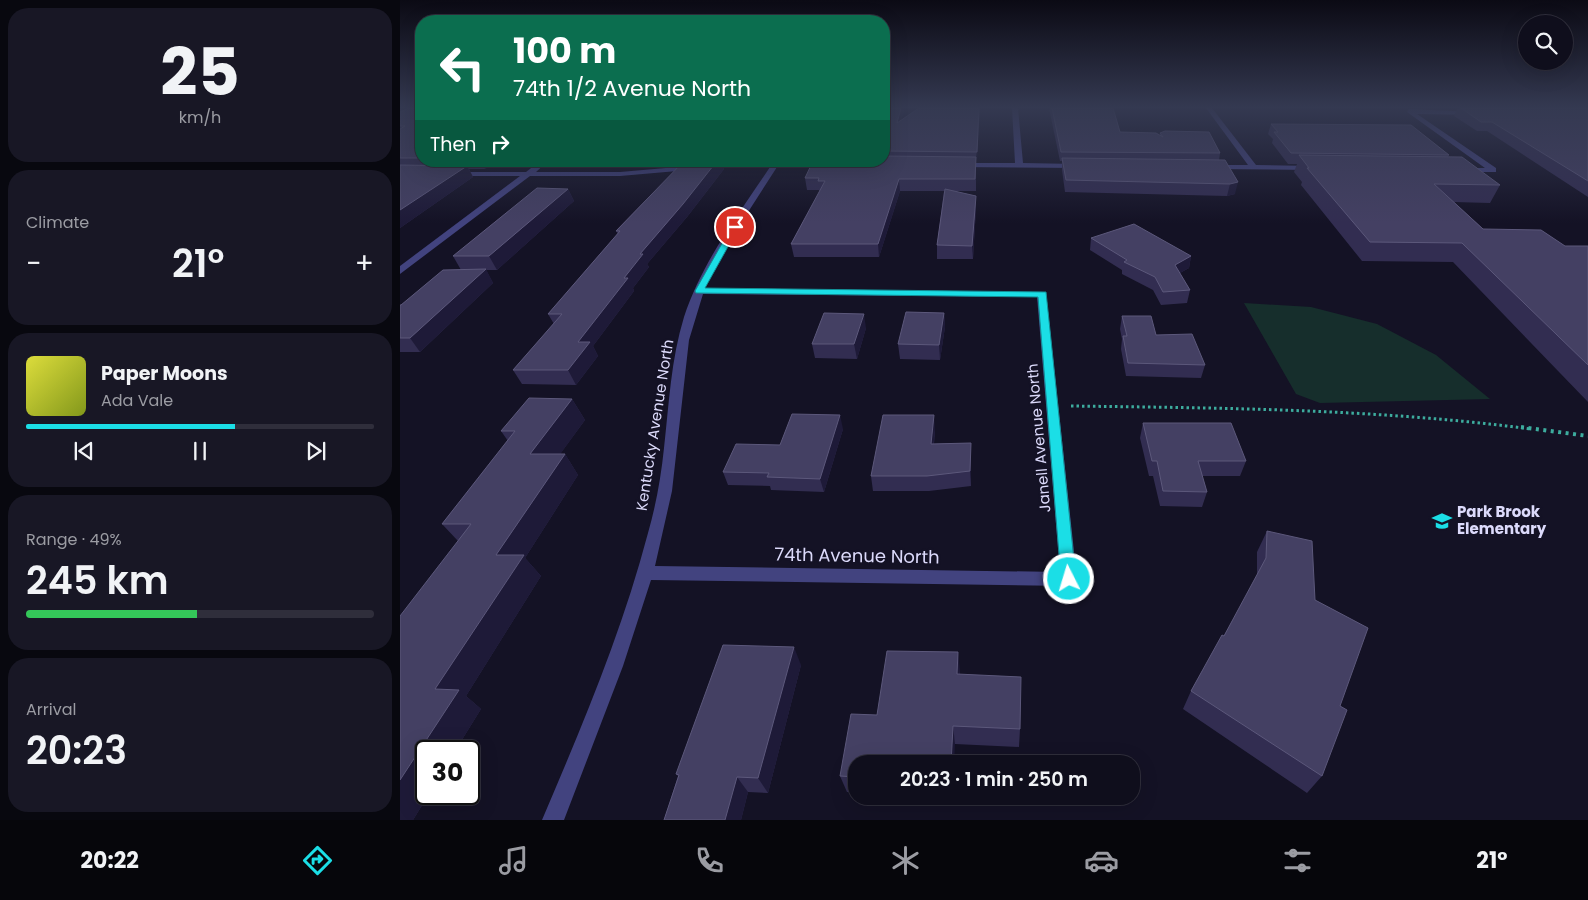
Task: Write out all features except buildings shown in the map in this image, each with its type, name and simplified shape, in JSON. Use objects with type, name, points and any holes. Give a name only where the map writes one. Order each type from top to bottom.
[{"type":"street","points":[[1018,146],[1019,165]]},
{"type":"street","points":[[1238,146],[1254,168]]},
{"type":"street","points":[[1453,170],[1493,170],[1459,146]]},
{"type":"street","points":[[951,165],[1088,166]]},
{"type":"street","points":[[400,271],[537,167]]},
{"type":"street","points":[[449,174],[620,174],[693,167]]},
{"type":"street","name":"Kentucky Avenue North","points":[[553,820],[604,696],[645,573],[665,491],[679,366],[689,319],[699,291],[725,243],[773,167]]},
{"type":"street","points":[[1205,167],[1324,168]]},
{"type":"street","name":"Janell Avenue North","points":[[699,291],[1042,294],[1069,579]]},
{"type":"street","name":"74th Avenue North","points":[[645,573],[1069,579]]},
{"type":"path","points":[[1053,406],[1237,408],[1463,420],[1588,436]]},
{"type":"green space","points":[[1244,303],[1311,307],[1377,324],[1436,355],[1490,399],[1320,403],[1296,394]]},
{"type":"place","name":"Park Brook Elementary","points":[[1442,521]]},
{"type":"route","points":[[735,227],[699,291],[1042,294],[1069,579]]}]
